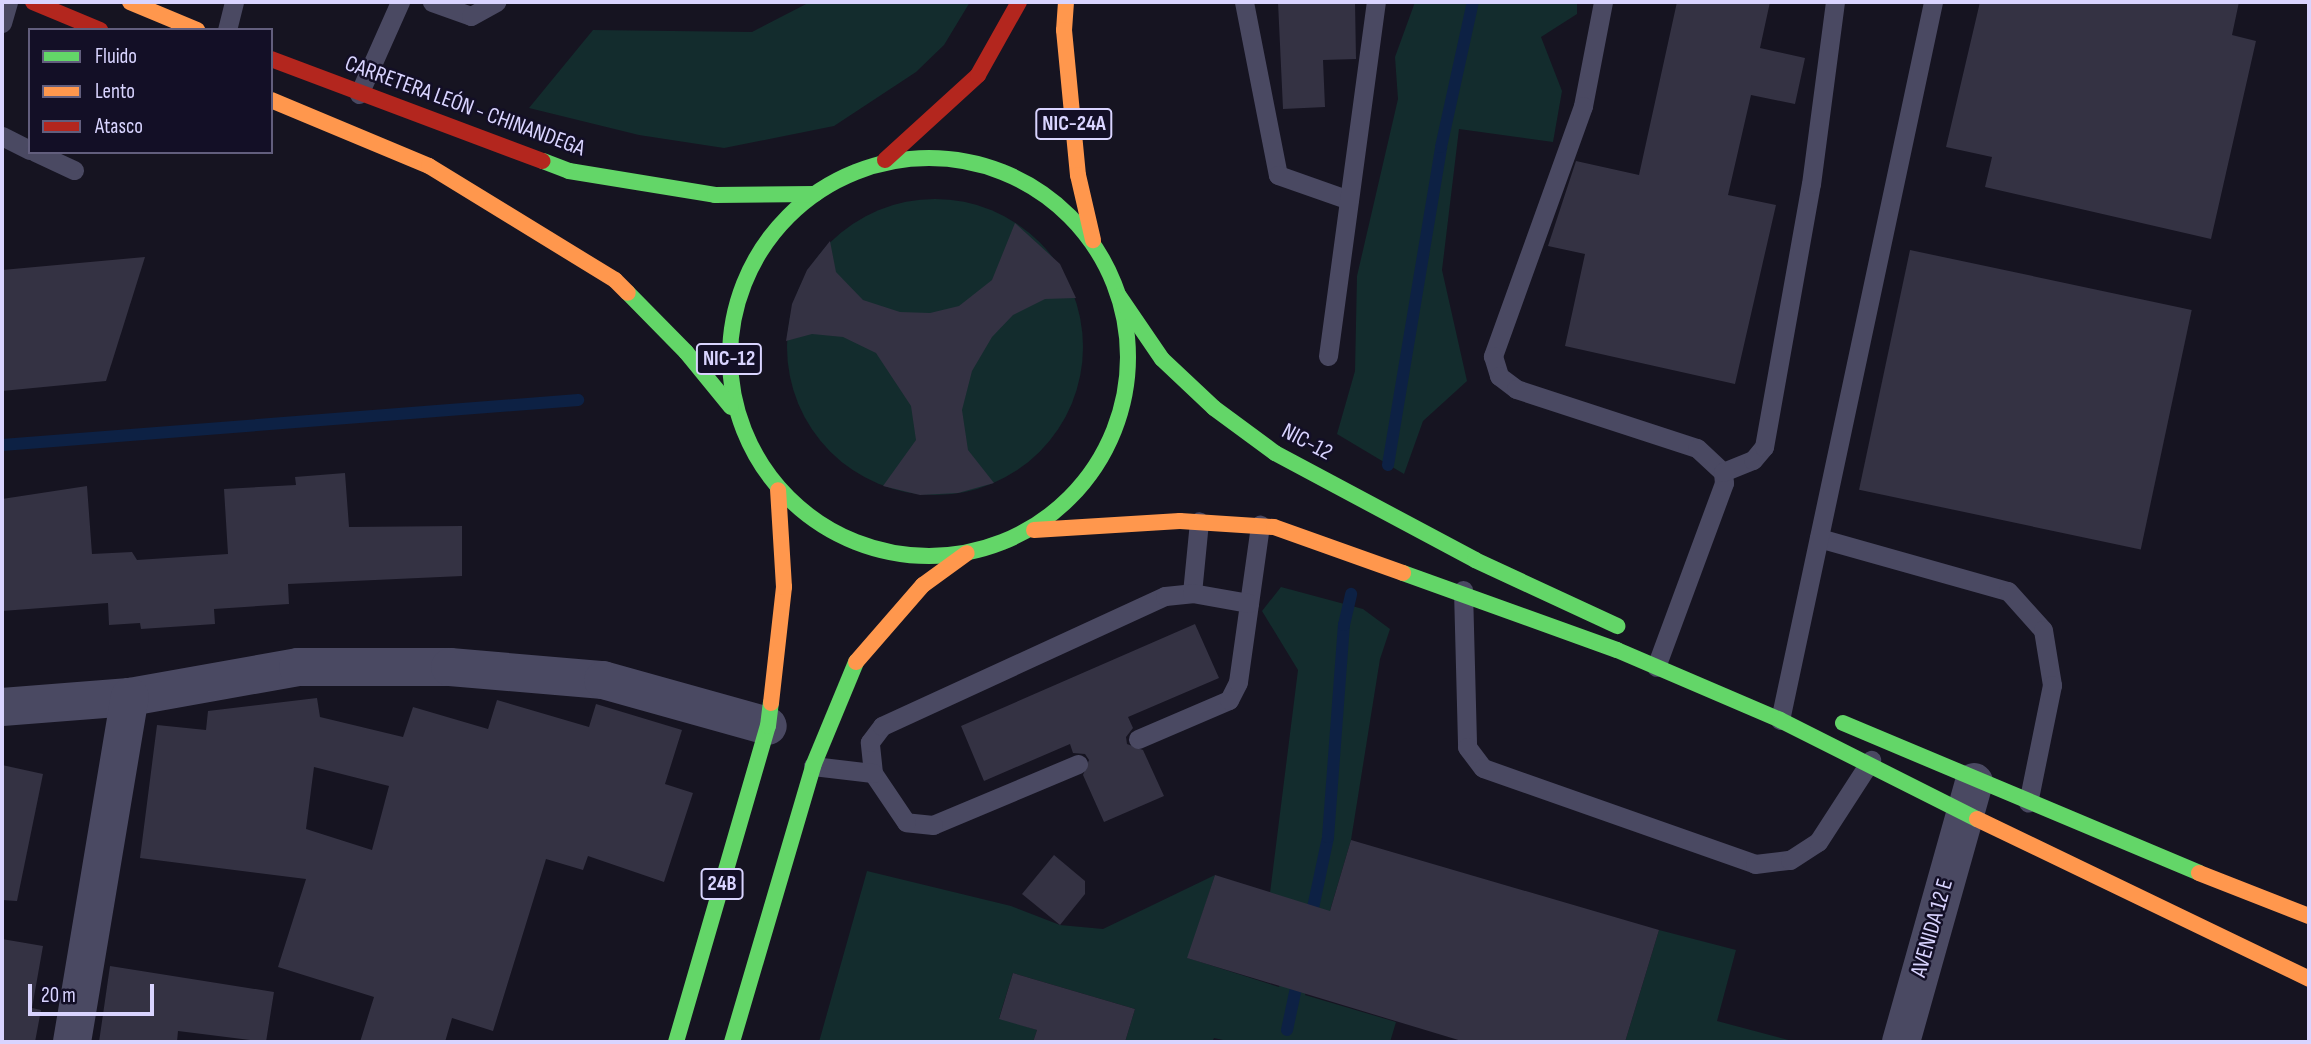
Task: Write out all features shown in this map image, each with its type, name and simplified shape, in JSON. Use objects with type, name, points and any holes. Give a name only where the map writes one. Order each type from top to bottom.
[{"type":"main road","points":[[33,2],[95,28]]},
{"type":"main road","points":[[131,2],[192,28]]},
{"type":"main road","points":[[885,160],[978,75],[1019,2]]},
{"type":"main road","name":"NIC-24A","points":[[1066,2],[1065,30],[1078,175],[1095,245]]},
{"type":"main road","name":"CARRETERA LEÓN - CHINANDEGA","points":[[273,61],[569,171],[715,195],[815,194]]},
{"type":"main road","name":"NIC-12","points":[[273,101],[429,166],[615,280],[686,352],[731,407],[778,490],[824,528],[881,551],[967,553],[1034,530],[1069,507],[1120,414],[1128,355],[1119,296]]},
{"type":"main road","name":"NIC-12","points":[[731,407],[730,316],[753,257],[815,194],[885,160],[930,155],[1010,173],[1058,204],[1095,245],[1119,296],[1162,359],[1214,408],[1275,453],[1475,560],[1657,642]]},
{"type":"main road","name":"24B","points":[[676,1042],[768,726],[784,587],[778,490]]},
{"type":"main road","points":[[1034,530],[1199,521],[1260,525],[1461,593],[1656,667],[1780,720],[1869,763],[1969,797],[2028,803],[2309,916]]},
{"type":"main road","name":"24B","points":[[732,1042],[813,766],[860,653],[923,585],[967,553]]},
{"type":"main road","points":[[1821,713],[1882,740],[1969,797],[2309,979]]},
{"type":"street","points":[[2,707],[130,697],[298,667],[450,667],[603,680],[768,726]]},
{"type":"street","points":[[72,1042],[130,697]]},
{"type":"street","name":"AVENIDA 12 E","points":[[1901,1042],[1969,797]]},
{"type":"lane","points":[[2,23],[8,2]]},
{"type":"lane","points":[[228,28],[234,2]]},
{"type":"lane","points":[[359,94],[400,2]]},
{"type":"lane","points":[[432,2],[471,16],[496,2]]},
{"type":"lane","points":[[1244,2],[1279,175],[1349,200]]},
{"type":"lane","points":[[1328,356],[1376,2]]},
{"type":"lane","points":[[1603,2],[1583,106],[1493,356],[1499,376],[1516,388],[1697,448],[1723,472],[1724,483],[1657,642],[1656,667]]},
{"type":"lane","points":[[1723,472],[1753,460],[1764,447],[1811,184],[1835,2]]},
{"type":"lane","points":[[1780,720],[1933,2]]},
{"type":"lane","points":[[2,136],[28,148]]},
{"type":"lane","points":[[40,154],[74,170]]},
{"type":"lane","points":[[1192,593],[1199,521]]},
{"type":"lane","points":[[1138,738],[1228,700],[1238,682],[1260,525]]},
{"type":"lane","points":[[1819,538],[2008,591],[2043,630],[2052,685],[2028,803]]},
{"type":"lane","points":[[1475,560],[1461,593],[1467,747],[1483,768],[1755,864],[1790,860],[1818,842],[1882,740]]},
{"type":"lane","points":[[1078,764],[933,825],[906,822],[873,774],[870,742],[882,726],[1165,596],[1192,593],[1248,603]]},
{"type":"lane","points":[[813,766],[873,774]]},
{"type":"green space","points":[[810,2],[970,2],[944,45],[916,72],[834,126],[724,148],[639,135],[529,108],[593,30],[752,32]]},
{"type":"green space","points":[[1415,2],[1577,2],[1577,14],[1541,37],[1562,91],[1553,142],[1459,129],[1442,270],[1467,381],[1423,421],[1404,474],[1337,434],[1355,371],[1357,276],[1398,99],[1395,57]]},
{"type":"green space","points":[[935,199],[964,202],[992,210],[1029,232],[1040,242],[1066,277],[1072,290],[1080,318],[1083,347],[1080,376],[1072,404],[1050,441],[1040,452],[1005,478],[992,484],[964,492],[935,495],[906,492],[878,484],[841,462],[830,452],[804,417],[798,404],[790,376],[787,347],[790,318],[798,290],[820,253],[830,242],[865,216],[878,210],[906,202]]},
{"type":"green space","points":[[1281,587],[1363,609],[1390,629],[1380,659],[1351,840],[1305,995],[1396,1022],[1390,1042],[1232,1042],[1214,1038],[1212,1042],[1125,1042],[1135,1009],[1013,973],[999,1018],[1037,1030],[1033,1042],[819,1042],[867,871],[1011,906],[1060,925],[1103,929],[1215,875],[1188,958],[1279,987],[1305,904],[1270,893],[1298,670],[1262,611]]},
{"type":"green space","points":[[1659,930],[1736,950],[1717,1021],[1796,1042],[1625,1042]]},
{"type":"building","points":[[1278,2],[1355,2],[1356,59],[1323,60],[1325,107],[1283,109]]},
{"type":"building","points":[[1677,2],[1770,2],[1760,48],[1805,58],[1795,104],[1751,95],[1728,195],[1776,205],[1735,384],[1565,346],[1585,254],[1548,246],[1576,161],[1639,175]]},
{"type":"building","points":[[1980,2],[2239,2],[2232,35],[2256,41],[2211,239],[1985,187],[1992,157],[1946,147]]},
{"type":"building","points":[[1015,223],[1060,264],[1076,298],[1045,299],[1013,315],[992,337],[972,371],[962,410],[968,450],[994,483],[958,493],[920,495],[883,486],[916,440],[911,406],[876,353],[843,337],[812,334],[786,341],[792,304],[807,270],[830,241],[836,272],[863,300],[900,312],[930,313],[959,306],[992,280]]},
{"type":"building","points":[[1910,250],[2192,310],[2141,550],[1859,490]]},
{"type":"building","points":[[145,257],[106,381],[2,391],[2,270]]},
{"type":"building","points":[[345,473],[349,527],[462,526],[462,576],[288,584],[289,604],[214,609],[215,624],[141,629],[140,623],[109,625],[108,603],[2,611],[2,499],[87,486],[92,554],[132,552],[137,560],[228,554],[224,489],[296,485],[295,477]]},
{"type":"building","points":[[1195,624],[1219,678],[1128,717],[1133,728],[1126,737],[1127,744],[1143,750],[1164,796],[1104,822],[1083,775],[1089,760],[1085,754],[1073,753],[1070,744],[984,781],[961,726]]},
{"type":"building","points":[[317,698],[320,717],[403,737],[413,707],[488,729],[497,700],[589,727],[596,704],[682,730],[665,784],[693,793],[664,882],[588,856],[583,870],[546,859],[493,1031],[452,1018],[445,1042],[360,1042],[374,997],[278,967],[306,879],[140,858],[157,725],[206,730],[208,711]],"holes":[[[314,767],[389,786],[372,850],[306,829]]]},
{"type":"building","points":[[2,765],[43,774],[17,901],[2,900]]},
{"type":"building","points":[[1351,840],[1659,930],[1625,1042],[1465,1042],[1187,958],[1215,875],[1330,911]]},
{"type":"building","points":[[1054,855],[1085,881],[1085,894],[1060,925],[1022,894]]},
{"type":"building","points":[[2,939],[43,946],[32,1008],[41,1010],[35,1042],[2,1042]]},
{"type":"building","points":[[110,966],[274,992],[266,1042],[178,1031],[177,1042],[99,1042]]},
{"type":"building","points":[[1013,973],[1135,1009],[1125,1042],[1033,1042],[1037,1030],[999,1019]]},
{"type":"waterway","points":[[1388,465],[1441,147],[1473,2]]},
{"type":"waterway","points":[[2,445],[578,400]]},
{"type":"waterway","points":[[1310,922],[1328,837],[1344,625],[1351,594]]},
{"type":"waterway","points":[[1287,1030],[1299,974]]},
{"type":"traffic: fast","points":[[929,158],[968,162],[1005,173],[1040,191],[1070,216],[1095,246],[1113,281],[1124,318],[1128,357],[1124,396],[1113,433],[1095,468],[1070,498],[1040,523],[1005,541],[968,552],[929,556],[890,552],[853,541],[818,523],[788,498],[763,468],[745,433],[734,396],[730,357],[734,318],[745,281],[763,246],[788,216],[818,191],[853,173],[890,162],[929,158]]},
{"type":"traffic: fast","points":[[543,161],[569,171],[715,195],[815,194]]},
{"type":"traffic: fast","points":[[628,293],[686,352],[731,407]]},
{"type":"traffic: fast","points":[[1119,296],[1162,359],[1214,408],[1275,453],[1475,560],[1617,626]]},
{"type":"traffic: fast","points":[[1403,573],[1617,650],[1780,720],[1977,819]]},
{"type":"traffic: fast","points":[[732,1042],[813,766],[856,662]]},
{"type":"traffic: fast","points":[[676,1042],[768,726],[771,703]]},
{"type":"traffic: fast","points":[[1843,723],[2199,873]]},
{"type":"traffic: slow","points":[[130,2],[192,28]]},
{"type":"traffic: slow","points":[[1066,2],[1064,30],[1078,175],[1093,240]]},
{"type":"traffic: slow","points":[[273,101],[429,166],[615,280],[628,293]]},
{"type":"traffic: slow","points":[[771,703],[784,587],[778,490]]},
{"type":"traffic: slow","points":[[1034,530],[1180,521],[1274,527],[1403,573]]},
{"type":"traffic: slow","points":[[856,662],[923,585],[967,553]]},
{"type":"traffic: slow","points":[[1977,819],[2309,979]]},
{"type":"traffic: slow","points":[[2199,873],[2309,916]]},
{"type":"traffic: jam","points":[[33,2],[95,28]]},
{"type":"traffic: jam","points":[[885,160],[978,75],[1019,2]]},
{"type":"traffic: jam","points":[[273,60],[543,161]]}]
